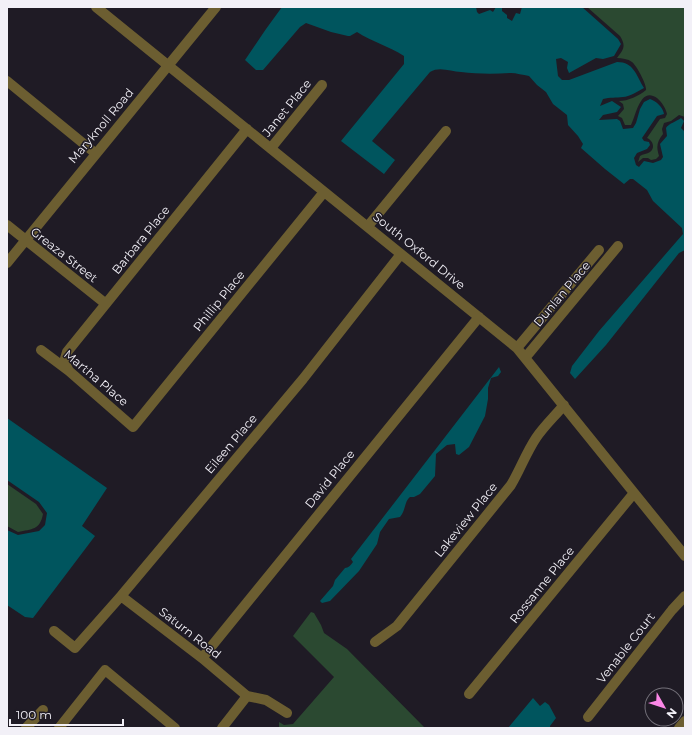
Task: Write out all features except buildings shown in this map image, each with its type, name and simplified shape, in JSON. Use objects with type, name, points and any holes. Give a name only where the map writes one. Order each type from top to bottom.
[{"type":"street","name":"South Oxford Drive","points":[[96,7],[517,348],[685,556]]},
{"type":"street","name":"Maryknoll Road","points":[[7,262],[216,7]]},
{"type":"street","points":[[7,81],[95,153]]},
{"type":"street","name":"Janet Place","points":[[271,148],[322,85]]},
{"type":"street","name":"Barbara Place","points":[[69,371],[64,362],[67,352],[247,128]]},
{"type":"street","points":[[368,226],[446,131]]},
{"type":"street","name":"Phillip Place","points":[[133,427],[324,192]]},
{"type":"street","name":"Greaza Street","points":[[7,226],[106,304]]},
{"type":"street","name":"Dunlan Place","points":[[525,358],[618,246]]},
{"type":"street","points":[[517,348],[599,250]]},
{"type":"street","name":"Eileen Place","points":[[54,631],[75,648],[121,596],[303,379],[401,254]]},
{"type":"street","name":"David Place","points":[[202,658],[479,316]]},
{"type":"street","name":"Martha Place","points":[[41,350],[69,371],[133,427]]},
{"type":"street","name":"Lakeview Place","points":[[375,642],[397,626],[511,485],[519,473],[535,440],[564,405]]},
{"type":"street","name":"Rossanne Place","points":[[469,694],[634,493]]},
{"type":"street","name":"Saturn Road","points":[[121,596],[202,658],[245,694]]},
{"type":"street","name":"Venable Court","points":[[588,717],[672,610],[685,596]]},
{"type":"street","points":[[59,728],[105,670],[175,728]]},
{"type":"street","points":[[222,728],[245,694],[266,700],[287,712]]},
{"type":"street","points":[[26,728],[43,710]]},
{"type":"street","points":[[679,728],[685,721]]},
{"type":"green space","points":[[587,7],[685,7],[685,117],[679,115],[671,121],[664,123],[662,129],[663,134],[659,139],[658,144],[659,156],[656,159],[651,160],[648,158],[643,158],[638,162],[640,156],[649,153],[652,150],[653,144],[647,138],[660,119],[665,118],[667,114],[666,110],[657,98],[651,95],[646,96],[643,99],[631,125],[625,125],[622,118],[618,116],[624,109],[623,104],[619,101],[630,99],[640,94],[646,90],[645,84],[639,71],[632,62],[617,58],[624,45],[620,36]]},
{"type":"green space","points":[[7,484],[36,504],[43,514],[40,523],[35,528],[18,532],[7,526]]},
{"type":"green space","points":[[311,612],[314,613],[324,633],[347,649],[425,728],[279,728],[279,722],[284,725],[293,724],[334,677],[293,636]]},
{"type":"water","points":[[282,7],[476,7],[479,14],[490,10],[493,12],[496,7],[502,7],[502,11],[507,15],[507,18],[512,21],[516,13],[520,14],[522,7],[582,7],[618,39],[621,44],[614,56],[603,59],[596,58],[569,73],[567,68],[568,62],[561,58],[556,59],[558,76],[562,80],[569,80],[617,62],[627,64],[634,70],[644,88],[625,97],[603,99],[600,106],[612,101],[621,107],[617,112],[603,115],[599,120],[617,119],[620,121],[623,129],[633,128],[644,102],[650,99],[661,107],[664,114],[657,116],[642,138],[644,141],[649,142],[650,145],[647,149],[637,153],[634,158],[636,165],[639,167],[644,161],[653,163],[661,160],[663,157],[660,144],[667,136],[666,128],[681,118],[684,121],[681,128],[685,132],[685,250],[679,253],[606,345],[575,379],[570,373],[572,366],[599,331],[683,234],[682,228],[653,201],[647,190],[633,179],[630,179],[624,184],[581,148],[583,144],[568,125],[567,115],[553,104],[546,92],[529,76],[511,73],[492,74],[457,72],[442,69],[430,72],[372,141],[395,160],[384,174],[341,141],[404,64],[404,56],[357,32],[348,36],[331,32],[306,23],[300,27],[263,70],[256,70],[245,60]]},
{"type":"water","points":[[499,367],[501,372],[498,376],[491,378],[488,388],[485,416],[469,447],[459,455],[456,454],[455,444],[447,445],[436,454],[435,476],[420,494],[408,499],[400,517],[389,519],[380,532],[377,544],[359,571],[330,601],[322,603],[320,601],[333,586],[335,580],[345,568],[353,562],[351,559]]},
{"type":"water","points":[[7,418],[107,488],[82,526],[95,536],[33,618],[25,617],[7,605],[7,530],[18,535],[39,531],[45,525],[47,513],[39,502],[7,480]]},
{"type":"water","points":[[533,698],[540,706],[545,702],[549,705],[556,718],[550,728],[508,728]]}]
